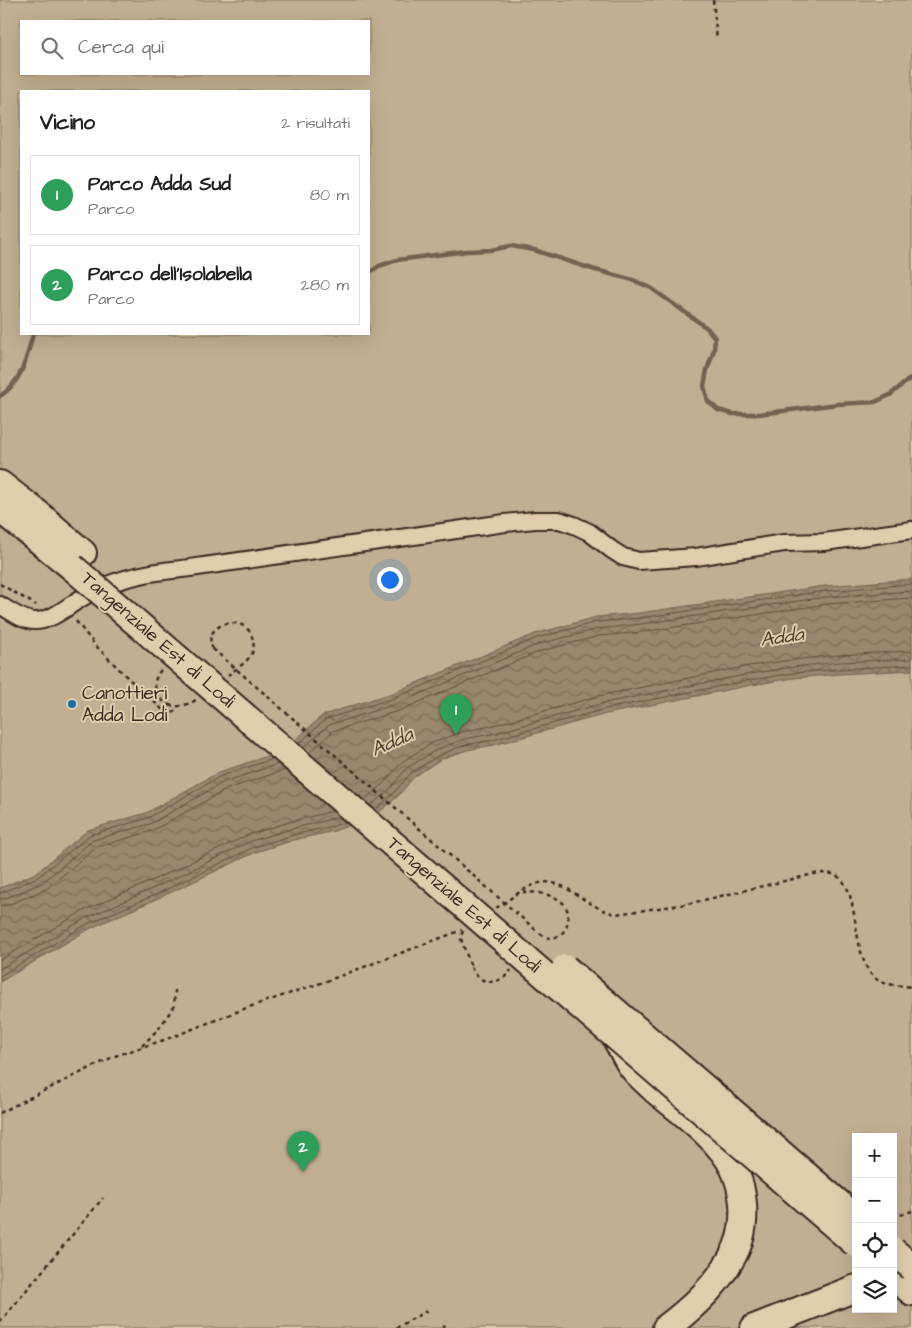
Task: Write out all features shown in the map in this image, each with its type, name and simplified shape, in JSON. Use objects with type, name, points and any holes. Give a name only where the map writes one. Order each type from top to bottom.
[{"type":"highway","points":[[0,484],[36,512],[78,560]]},
{"type":"highway","points":[[0,509],[78,560]]},
{"type":"highway","name":"Tangenziale Est di Lodi","points":[[78,560],[613,1033],[852,1241]]},
{"type":"highway","name":"Tangenziale Est di Lodi","points":[[78,560],[852,1215]]},
{"type":"highway","points":[[613,1033],[631,1066],[641,1077],[716,1143],[731,1161],[741,1187],[743,1220],[740,1237],[732,1258],[717,1279],[698,1300],[666,1328]]},
{"type":"highway","points":[[897,1253],[912,1266],[897,1273]]},
{"type":"highway","points":[[897,1279],[912,1292]]},
{"type":"highway","points":[[754,1328],[852,1290]]},
{"type":"street","points":[[0,605],[32,621],[46,618],[59,612],[105,586],[130,577],[154,572],[534,520],[558,520],[574,525],[589,532],[612,550],[639,561],[696,557],[784,542],[824,542],[912,530]]},
{"type":"path","points":[[713,0],[718,39]]},
{"type":"path","points":[[0,584],[59,612],[168,714],[172,714],[178,706]]},
{"type":"path","points":[[253,638],[248,629],[242,625],[227,623],[214,631],[210,638],[210,644],[213,649],[542,935],[551,938],[560,934],[567,926],[568,910],[565,905],[557,898],[538,893],[522,892]]},
{"type":"path","points":[[489,913],[522,892],[545,882],[555,883],[597,908],[616,914],[687,904],[814,874],[827,873],[837,876],[845,884],[853,909],[863,962],[868,970],[876,979],[887,984],[912,987]]},
{"type":"path","points":[[0,1113],[115,1056],[324,982],[464,929],[461,939],[471,967]]},
{"type":"path","points":[[141,1048],[160,1028],[174,1006],[175,990]]},
{"type":"path","points":[[0,1322],[104,1198]]},
{"type":"path","points":[[897,1215],[912,1211]]},
{"type":"path","points":[[396,1328],[430,1310]]},
{"type":"path","points":[[443,1328],[447,1321]]},
{"type":"shaded area","points":[[0,0],[912,0],[912,1328],[0,1328]]},
{"type":"water","name":"Adda","points":[[912,579],[912,670],[794,678],[752,685],[606,714],[494,745],[467,750],[441,759],[414,777],[397,797],[375,816],[334,831],[294,840],[256,852],[91,928],[0,982],[0,888],[36,873],[88,830],[146,813],[219,772],[283,751],[323,715],[392,693],[535,634],[596,617],[639,613],[825,586]]},
{"type":"waterway","points":[[370,272],[379,266],[397,260],[467,251],[491,250],[511,246],[534,250],[633,280],[651,288],[707,328],[715,338],[714,350],[704,386],[708,401],[718,410],[733,414],[759,414],[838,404],[875,402],[890,395],[912,377]]},
{"type":"waterway","points":[[0,396],[14,384],[19,376],[26,360],[33,335]]},
{"type":"place","name":"Canottieri Adda Lodi","points":[[72,704]]},
{"type":"place","name":"Parco Adda Sud","points":[[456,735]]},
{"type":"place","name":"Parco dell'Isolabella","points":[[303,1172]]}]
